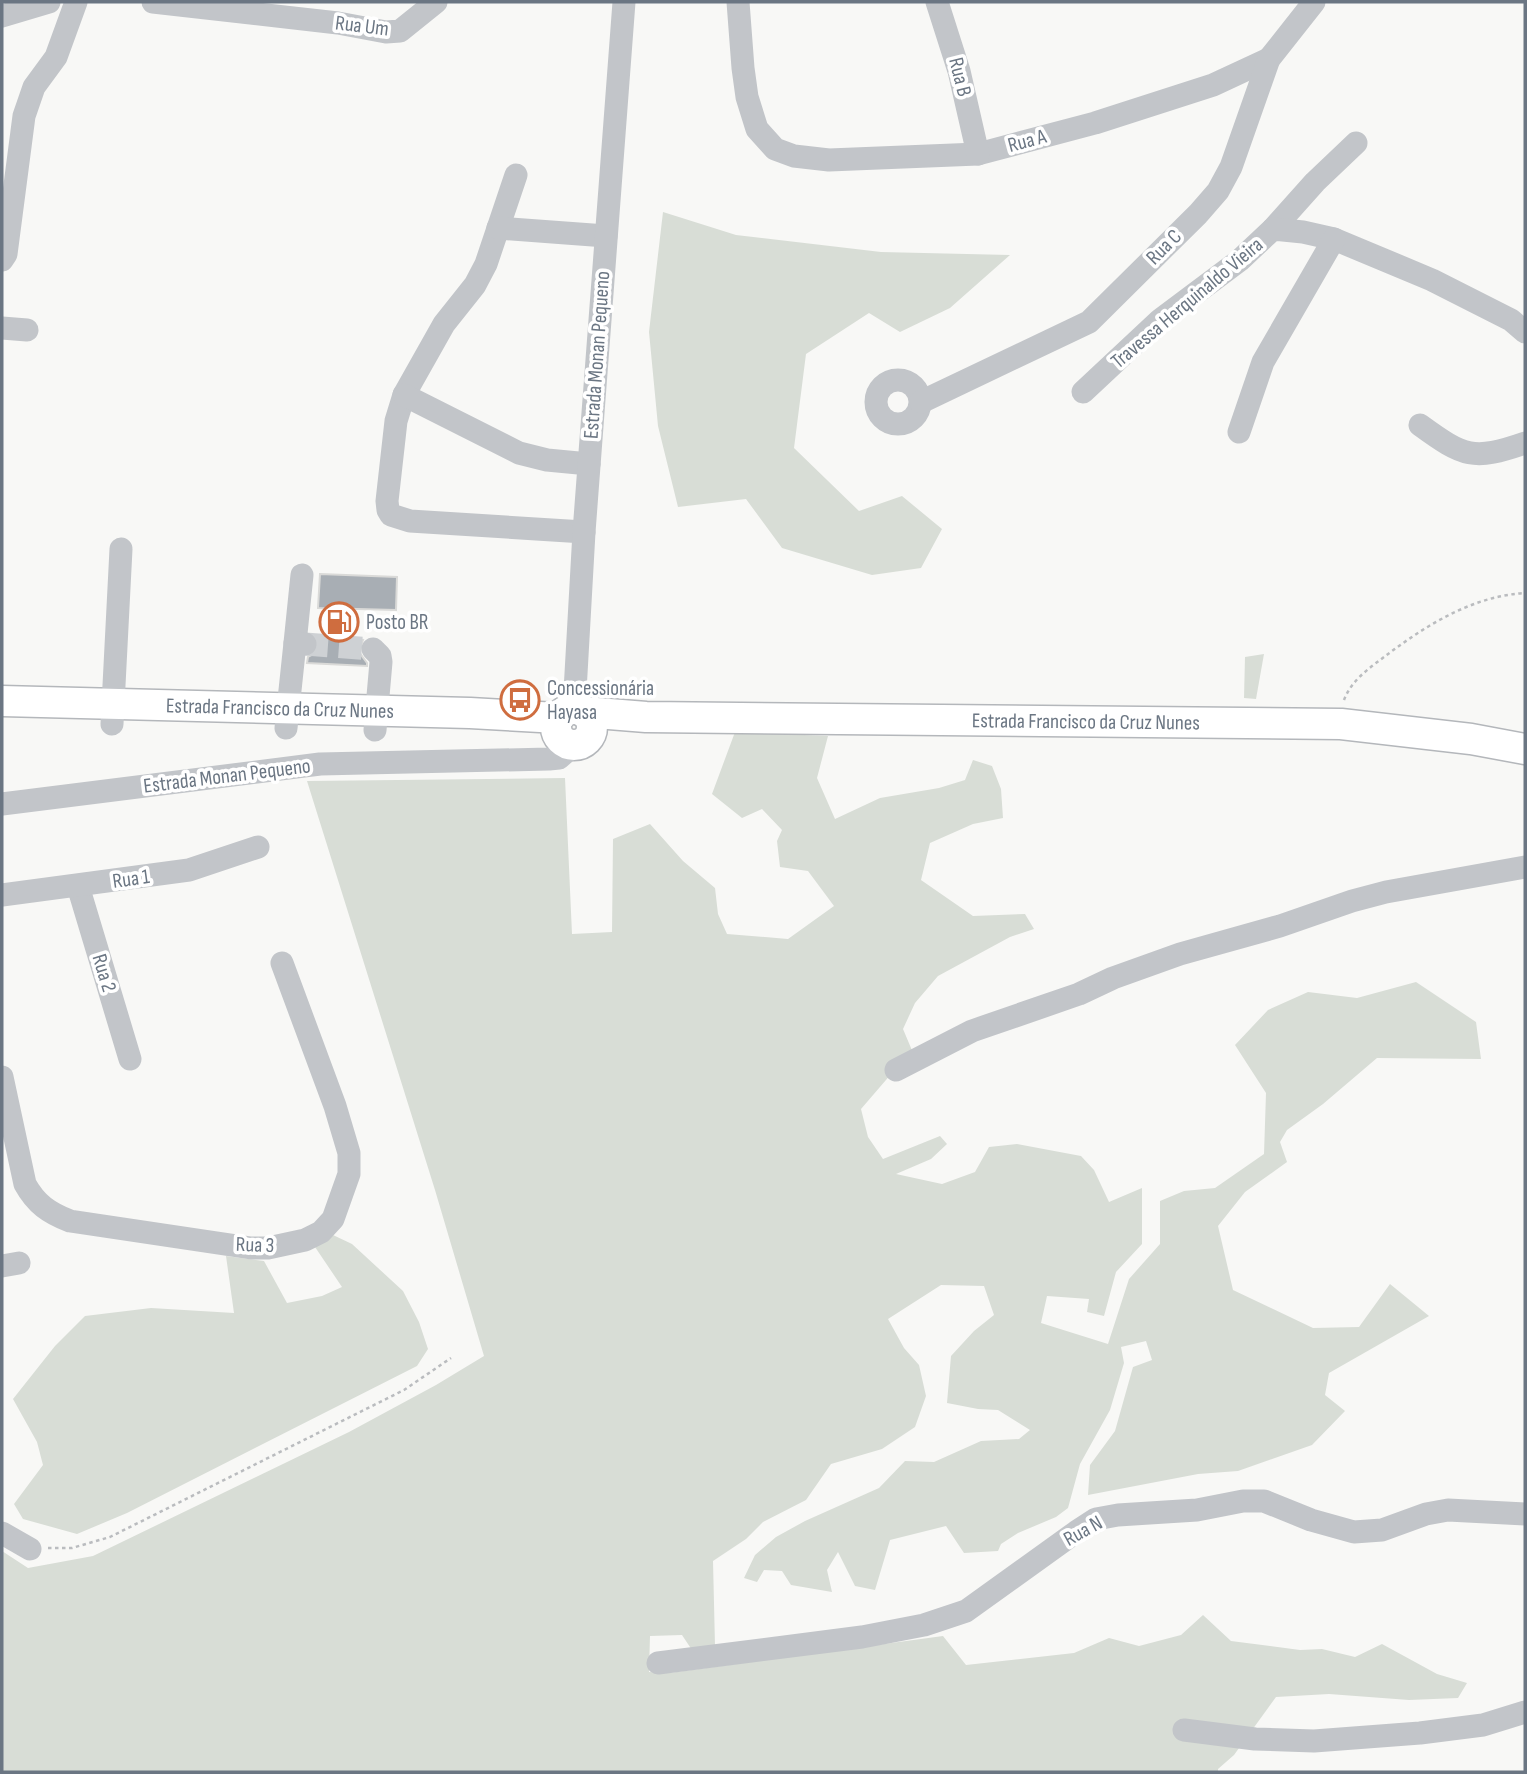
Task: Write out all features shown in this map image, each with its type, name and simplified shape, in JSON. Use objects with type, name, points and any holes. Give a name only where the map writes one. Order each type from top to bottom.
[{"type":"main road","name":"Estrada Francisco da Cruz Nunes","points":[[2,701],[112,714]]},
{"type":"main road","name":"Estrada Francisco da Cruz Nunes","points":[[2,721],[112,714],[573,725],[646,717],[1341,724],[1471,739],[1525,749]]},
{"type":"street","points":[[2,16],[49,2]]},
{"type":"street","points":[[2,260],[6,254],[24,116],[34,87],[56,57],[76,2]]},
{"type":"street","name":"Rua Um","points":[[153,2],[338,23],[386,32],[400,31],[436,2]]},
{"type":"street","name":"Estrada Monan Pequeno","points":[[2,804],[320,764],[559,758],[573,725],[584,532],[624,2]]},
{"type":"street","name":"Rua A","points":[[738,2],[747,97],[757,130],[775,149],[793,156],[829,160],[978,154],[1095,123],[1213,85],[1269,59]]},
{"type":"street","name":"Rua B","points":[[937,2],[959,71],[978,154]]},
{"type":"street","name":"Rua C","points":[[921,402],[1068,333],[1089,322],[1105,308],[1219,191],[1231,167],[1269,59],[1314,2]]},
{"type":"street","points":[[1273,229],[1315,182],[1356,143]]},
{"type":"street","points":[[516,175],[486,264],[475,285],[444,324],[404,396],[396,421],[387,510],[391,515],[410,521],[584,532]]},
{"type":"street","points":[[498,228],[606,236]]},
{"type":"street","name":"Travessa Herquinaldo Vieira","points":[[1083,392],[1160,320],[1240,260],[1273,229],[1334,239],[1432,280],[1511,320],[1525,332]]},
{"type":"street","points":[[1239,432],[1263,362],[1334,239]]},
{"type":"street","points":[[2,328],[27,330]]},
{"type":"street","points":[[404,396],[519,453],[547,460],[589,464]]},
{"type":"street","points":[[1420,425],[1449,447],[1474,455],[1495,454],[1525,443]]},
{"type":"street","points":[[112,714],[121,550]]},
{"type":"street","points":[[287,718],[300,644],[302,575]]},
{"type":"street","points":[[373,649],[382,662],[376,720]]},
{"type":"street","name":"Rua 1","points":[[2,895],[189,870],[258,847]]},
{"type":"street","points":[[896,1070],[972,1031],[1079,994],[1113,978],[1180,954],[1386,892],[1525,867]]},
{"type":"street","name":"Rua 2","points":[[78,886],[130,1059]]},
{"type":"street","name":"Rua 3","points":[[2,1077],[25,1184],[31,1196],[48,1212],[70,1221],[251,1248],[287,1246],[305,1240],[321,1232],[333,1219],[349,1174],[349,1153],[335,1106],[282,963]]},
{"type":"street","name":"Rua N","points":[[658,1663],[862,1637],[924,1625],[966,1611],[1096,1519],[1118,1515],[1197,1510],[1243,1501],[1264,1501],[1311,1520],[1354,1532],[1382,1530],[1426,1514],[1448,1510],[1525,1514]]},
{"type":"street","points":[[2,1533],[30,1549]]},
{"type":"street","points":[[1184,1730],[1255,1739],[1314,1741],[1483,1725],[1525,1713]]},
{"type":"path","points":[[1344,698],[1351,685],[1416,634],[1479,603],[1525,593]]},
{"type":"path","points":[[30,1549],[72,1548],[110,1537],[404,1390],[451,1358]]},
{"type":"shaded area","points":[[663,212],[736,235],[881,252],[1010,255],[950,308],[900,332],[869,313],[806,354],[794,448],[859,511],[902,496],[942,529],[921,568],[872,575],[782,548],[746,499],[678,507],[658,426],[649,332]]},
{"type":"shaded area","points":[[1264,654],[1256,699],[1244,698],[1245,657]]},
{"type":"shaded area","points":[[735,732],[828,736],[817,778],[835,819],[880,798],[939,788],[965,780],[973,760],[992,766],[1001,789],[1003,818],[973,824],[930,843],[921,880],[973,916],[1025,914],[1034,929],[1010,937],[938,976],[915,1003],[903,1029],[919,1067],[892,1073],[861,1109],[868,1137],[883,1159],[940,1136],[947,1144],[931,1159],[896,1174],[942,1184],[975,1172],[989,1147],[1017,1144],[1081,1156],[1094,1170],[1109,1202],[1142,1188],[1142,1244],[1116,1272],[1104,1316],[1087,1312],[1089,1299],[1047,1296],[1041,1323],[1108,1344],[1129,1279],[1160,1244],[1160,1201],[1184,1191],[1215,1188],[1264,1154],[1266,1093],[1235,1045],[1268,1010],[1308,992],[1357,998],[1416,982],[1476,1022],[1481,1059],[1377,1058],[1323,1104],[1287,1130],[1280,1142],[1287,1162],[1245,1192],[1218,1226],[1233,1290],[1313,1328],[1359,1327],[1390,1284],[1429,1316],[1329,1373],[1325,1395],[1345,1411],[1312,1445],[1238,1471],[1198,1474],[1088,1495],[1090,1465],[1115,1431],[1133,1367],[1152,1360],[1146,1341],[1121,1347],[1124,1363],[1110,1410],[1080,1464],[1068,1508],[1056,1517],[1018,1533],[1001,1544],[998,1551],[964,1553],[946,1526],[890,1540],[875,1590],[855,1586],[838,1552],[827,1570],[832,1592],[791,1585],[782,1571],[764,1570],[757,1582],[744,1578],[755,1555],[776,1537],[879,1488],[905,1461],[934,1462],[981,1441],[1019,1439],[1030,1430],[998,1410],[947,1403],[951,1356],[974,1331],[994,1315],[984,1286],[941,1285],[888,1319],[904,1348],[919,1365],[926,1396],[915,1427],[882,1449],[831,1464],[806,1500],[763,1522],[746,1539],[713,1561],[715,1646],[692,1650],[682,1635],[650,1636],[649,1672],[669,1673],[943,1636],[966,1665],[1074,1653],[1109,1638],[1139,1646],[1181,1635],[1203,1615],[1231,1641],[1300,1650],[1322,1649],[1355,1657],[1382,1644],[1437,1674],[1467,1683],[1458,1698],[1409,1700],[1329,1694],[1276,1697],[1234,1755],[1218,1772],[2,1772],[2,1551],[28,1568],[93,1556],[349,1432],[484,1356],[307,781],[565,778],[572,934],[612,932],[613,839],[650,824],[683,861],[715,888],[718,914],[727,934],[788,939],[834,906],[808,871],[780,867],[777,841],[782,830],[762,809],[742,818],[712,794]]},
{"type":"shaded area","points":[[333,1235],[352,1244],[403,1291],[419,1322],[428,1349],[417,1366],[127,1513],[77,1534],[23,1519],[14,1504],[43,1465],[37,1442],[13,1399],[55,1346],[85,1316],[151,1308],[234,1313],[226,1256],[264,1261],[287,1303],[322,1296],[342,1287],[315,1247]]},
{"type":"building","points":[[320,574],[397,577],[396,610],[318,608]]},
{"type":"building","points":[[317,637],[363,640],[359,652],[367,666],[307,663],[308,657],[317,652]]},
{"type":"tunnel","points":[[305,644],[373,649]]},
{"type":"place","name":"Posto BR","points":[[339,622]]},
{"type":"place","name":"Concessionária Hayasa","points":[[520,700]]}]
